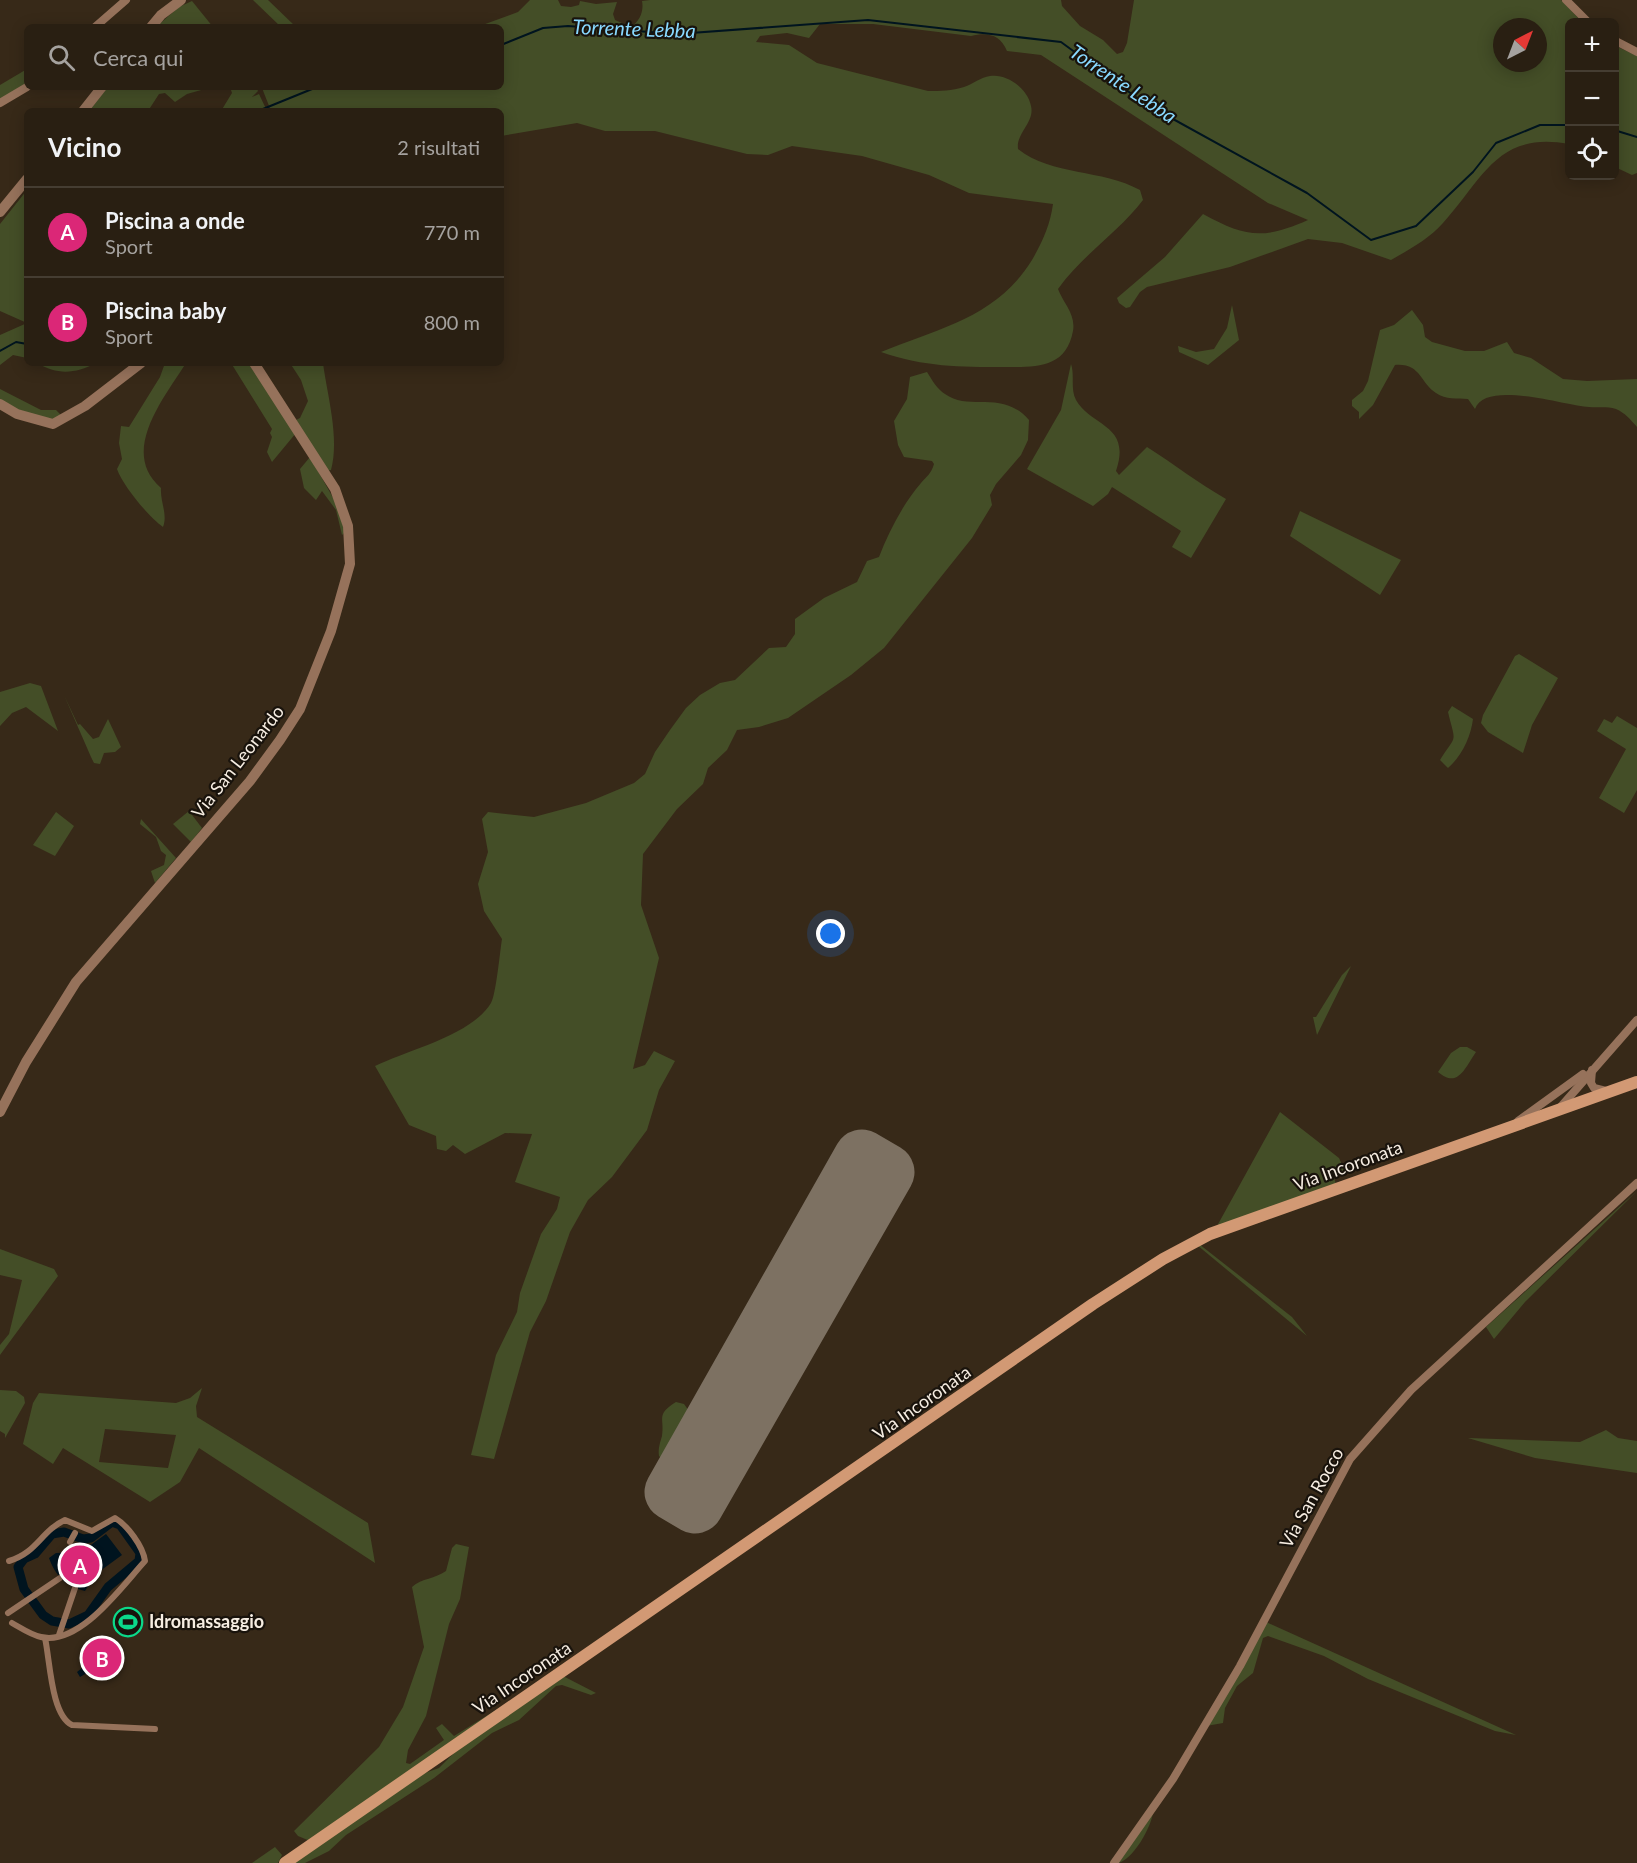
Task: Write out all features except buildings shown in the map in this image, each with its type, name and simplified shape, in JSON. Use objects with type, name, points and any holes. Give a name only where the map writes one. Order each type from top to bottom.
[{"type":"main road","name":"Via Incoronata","points":[[285,1863],[1093,1304],[1163,1259],[1210,1234],[1637,1082]]},
{"type":"street","points":[[98,24],[126,0]]},
{"type":"street","points":[[154,24],[161,15],[181,0]]},
{"type":"street","points":[[1566,0],[1584,18]]},
{"type":"street","points":[[1619,43],[1637,52]]},
{"type":"street","points":[[0,103],[24,89]]},
{"type":"street","points":[[85,108],[100,90]]},
{"type":"street","points":[[0,212],[24,183]]},
{"type":"street","points":[[0,404],[17,414],[53,424],[85,406],[137,366]]},
{"type":"street","name":"Via San Leonardo","points":[[0,1112],[26,1062],[76,982],[250,780],[280,740],[300,709],[331,632],[350,564],[348,526],[335,489],[256,366]]},
{"type":"street","points":[[1558,1110],[1637,1020]]},
{"type":"street","points":[[1512,1125],[1594,1067]]},
{"type":"street","points":[[1594,1067],[1591,1083],[1594,1088],[1610,1092]]},
{"type":"street","points":[[1558,1110],[1558,1099],[1567,1086]]},
{"type":"street","name":"Via San Rocco","points":[[1114,1863],[1173,1779],[1240,1666],[1350,1459],[1411,1390],[1637,1183]]},
{"type":"street","points":[[9,1561],[28,1554],[40,1539],[65,1520],[86,1531],[92,1531],[115,1518],[124,1524],[144,1554],[145,1561],[89,1622],[59,1635],[45,1638],[12,1623]]},
{"type":"street","points":[[70,1542],[75,1533]]},
{"type":"street","points":[[8,1613],[60,1578]]},
{"type":"street","points":[[59,1635],[75,1588]]},
{"type":"street","points":[[45,1638],[50,1676],[61,1717],[66,1722],[72,1725],[155,1729]]},
{"type":"green space","points":[[253,0],[268,0],[293,24],[278,24]]},
{"type":"green space","points":[[530,0],[558,0],[561,6],[571,7],[579,5],[580,1],[596,4],[617,2],[613,14],[615,20],[631,27],[641,16],[642,1],[650,0],[1061,0],[1062,6],[1080,26],[1103,40],[1117,54],[1123,52],[1127,43],[1134,0],[1561,0],[1578,18],[1565,18],[1565,144],[1545,142],[1525,144],[1509,151],[1482,174],[1438,229],[1412,248],[1391,260],[1342,243],[1308,239],[1230,267],[1147,287],[1140,292],[1130,307],[1126,308],[1119,303],[1117,298],[1165,257],[1203,214],[1231,227],[1254,233],[1279,231],[1308,220],[1268,203],[1041,55],[1007,51],[1001,41],[992,36],[982,34],[971,36],[873,24],[820,24],[809,38],[787,33],[760,36],[756,42],[789,45],[817,63],[928,91],[960,88],[990,76],[1003,77],[1021,88],[1031,106],[1032,112],[1018,143],[1018,149],[1046,164],[1125,183],[1140,190],[1143,200],[1123,223],[1078,265],[1058,289],[1073,319],[1073,331],[1064,353],[1048,363],[1027,367],[927,363],[881,352],[966,318],[1002,295],[1018,279],[1036,253],[1048,226],[1053,204],[969,193],[929,175],[862,156],[792,146],[768,155],[747,154],[655,131],[605,131],[577,123],[504,135],[504,108],[270,108],[263,90],[504,90],[504,24],[485,24],[518,12]]},
{"type":"green space","points":[[192,1],[211,24],[159,24],[179,7]]},
{"type":"green space","points":[[1619,47],[1637,56],[1637,173],[1632,175],[1619,169]]},
{"type":"green space","points":[[24,71],[24,86],[0,99],[0,85]]},
{"type":"green space","points":[[106,90],[201,90],[187,94],[175,102],[165,93],[159,94],[150,108],[91,108]]},
{"type":"green space","points":[[231,90],[258,90],[252,97],[259,94],[266,108],[223,108],[232,93]]},
{"type":"green space","points":[[24,194],[24,322],[0,311],[0,224]]},
{"type":"green space","points":[[1232,305],[1239,340],[1208,365],[1179,352],[1178,346],[1196,352],[1214,349],[1227,328]]},
{"type":"green space","points":[[1412,310],[1423,325],[1425,337],[1432,342],[1465,351],[1484,351],[1507,342],[1514,353],[1531,358],[1563,379],[1587,381],[1637,379],[1637,427],[1625,414],[1616,409],[1578,406],[1527,396],[1494,396],[1482,400],[1475,409],[1468,399],[1448,398],[1436,393],[1415,370],[1404,365],[1395,365],[1373,405],[1359,419],[1359,412],[1352,406],[1352,400],[1363,391],[1368,381],[1380,330],[1394,325]]},
{"type":"green space","points":[[24,324],[24,357],[13,355],[0,365],[0,335]]},
{"type":"green space","points":[[1071,364],[1076,400],[1091,416],[1108,428],[1119,444],[1116,471],[1119,475],[1147,447],[1226,499],[1191,558],[1172,547],[1181,531],[1112,487],[1108,494],[1093,506],[1027,469],[1061,410]]},
{"type":"green space","points":[[42,366],[88,366],[66,372]]},
{"type":"green space","points":[[164,366],[184,366],[157,408],[145,442],[144,458],[149,474],[161,488],[165,517],[163,527],[137,500],[117,469],[122,459],[119,443],[121,426],[129,427],[160,377]]},
{"type":"green space","points":[[233,366],[254,366],[296,433],[272,462],[267,452],[272,429]]},
{"type":"green space","points":[[292,366],[324,366],[332,416],[334,445],[331,470],[327,471],[296,420],[300,418],[308,401],[301,380]]},
{"type":"green space","points":[[927,372],[940,390],[955,399],[1008,405],[1019,411],[1029,420],[1028,440],[1021,455],[996,484],[990,495],[992,505],[972,538],[884,648],[851,675],[788,718],[759,727],[737,730],[727,750],[708,768],[703,784],[677,809],[643,854],[641,905],[659,958],[633,1069],[645,1065],[654,1051],[675,1061],[659,1090],[647,1130],[612,1177],[588,1200],[570,1232],[546,1301],[530,1332],[494,1459],[471,1455],[496,1355],[517,1312],[520,1293],[541,1234],[557,1209],[560,1197],[515,1182],[532,1134],[505,1133],[465,1154],[453,1145],[446,1151],[437,1149],[436,1136],[409,1125],[375,1066],[455,1033],[482,1014],[491,1003],[502,939],[484,911],[478,884],[488,852],[482,819],[488,812],[534,817],[586,803],[634,783],[645,774],[655,752],[686,708],[700,695],[720,683],[735,680],[769,648],[786,647],[795,634],[795,619],[824,598],[857,582],[867,561],[879,557],[902,509],[930,473],[934,464],[932,461],[904,457],[898,445],[894,421],[907,399],[910,377]]},
{"type":"green space","points":[[0,389],[41,410],[56,410],[61,415],[54,421],[26,415],[0,400]]},
{"type":"green space","points":[[310,457],[336,503],[345,532],[342,535],[336,510],[322,491],[316,500],[304,488],[300,469]]},
{"type":"green space","points":[[1300,511],[1401,560],[1380,595],[1290,536]]},
{"type":"green space","points":[[1519,654],[1558,678],[1532,725],[1523,753],[1488,732],[1481,723],[1483,715],[1515,656]]},
{"type":"green space","points":[[30,683],[41,686],[58,731],[26,707],[12,713],[0,726],[0,692]]},
{"type":"green space","points":[[64,695],[78,725],[80,724],[93,739],[99,737],[108,719],[121,747],[115,752],[104,753],[100,764],[94,763]]},
{"type":"green space","points":[[1452,706],[1473,719],[1465,745],[1458,758],[1448,768],[1440,760],[1453,738],[1448,712]]},
{"type":"green space","points":[[1617,716],[1637,728],[1637,790],[1624,813],[1599,798],[1626,749],[1597,731],[1604,719],[1612,723]]},
{"type":"green space","points":[[189,811],[202,828],[191,842],[173,824]]},
{"type":"green space","points":[[56,812],[74,826],[55,856],[33,845]]},
{"type":"green space","points":[[141,819],[176,858],[155,883],[151,871],[164,865],[166,855],[161,851],[156,837],[140,824]]},
{"type":"green space","points":[[1351,966],[1317,1035],[1313,1017],[1316,1017],[1342,975]]},
{"type":"green space","points":[[1460,1047],[1467,1047],[1476,1052],[1460,1074],[1451,1078],[1445,1077],[1438,1072],[1451,1053]]},
{"type":"green space","points":[[1280,1112],[1339,1158],[1346,1173],[1334,1178],[1336,1184],[1217,1226]]},
{"type":"green space","points":[[1637,1191],[1525,1302],[1494,1339],[1486,1327]]},
{"type":"green space","points":[[1199,1244],[1292,1317],[1307,1336],[1197,1245]]},
{"type":"green space","points":[[0,1249],[54,1269],[58,1276],[0,1355],[0,1345],[9,1334],[22,1280],[0,1275]]},
{"type":"green space","points":[[202,1388],[196,1406],[197,1417],[368,1523],[375,1563],[199,1448],[180,1482],[150,1502],[63,1448],[53,1464],[23,1444],[33,1403],[39,1393],[176,1403],[190,1398]],"holes":[[[105,1429],[176,1435],[168,1468],[99,1462]]]},
{"type":"green space","points":[[0,1390],[16,1391],[24,1397],[25,1403],[5,1438],[5,1434],[0,1431]]},
{"type":"green space","points":[[676,1402],[684,1404],[689,1411],[678,1433],[674,1458],[667,1463],[659,1456],[663,1430],[662,1417],[665,1410]]},
{"type":"green space","points":[[1606,1430],[1618,1438],[1637,1441],[1637,1473],[1535,1458],[1468,1438],[1580,1442]]},
{"type":"green space","points":[[456,1544],[469,1547],[460,1599],[449,1624],[426,1716],[408,1750],[406,1763],[410,1764],[444,1740],[436,1728],[442,1724],[454,1736],[504,1705],[310,1841],[298,1836],[294,1831],[379,1747],[403,1707],[424,1647],[412,1587],[446,1571],[452,1548]]},
{"type":"green space","points":[[1266,1622],[1516,1735],[1495,1731],[1368,1679],[1324,1656],[1268,1636],[1263,1638],[1253,1673],[1237,1686],[1225,1708],[1223,1723],[1206,1726]]},
{"type":"green space","points":[[563,1676],[596,1693],[591,1695],[562,1685],[556,1686],[519,1720],[492,1733],[434,1778],[346,1835],[329,1851],[305,1863],[294,1863],[422,1774],[439,1768],[456,1751]]},
{"type":"green space","points":[[1153,1812],[1149,1826],[1135,1850],[1129,1857],[1117,1863]]},
{"type":"green space","points":[[275,1847],[282,1855],[278,1863],[252,1863]]},
{"type":"water","points":[[106,1534],[122,1555],[96,1574],[85,1591],[62,1580],[49,1558],[56,1553],[81,1552]]},
{"type":"water","points":[[105,1640],[121,1659],[118,1666],[91,1677],[87,1673],[80,1677],[77,1672],[82,1668],[80,1662],[89,1649]]},
{"type":"waterway","name":"Torrente Lebba","points":[[504,44],[543,28],[568,26],[677,34],[868,20],[1061,42],[1144,103],[1307,193],[1371,240],[1416,226],[1473,172],[1496,143],[1540,125],[1565,125]]},
{"type":"waterway","name":"Torrente Lebba","points":[[265,108],[310,90]]},
{"type":"waterway","name":"Torrente Lebba","points":[[1619,132],[1637,137]]},
{"type":"waterway","name":"Torrente Lebba","points":[[0,351],[16,342],[24,343]]},
{"type":"waterway","points":[[112,1522],[120,1525],[140,1553],[139,1561],[108,1587],[88,1615],[69,1624],[52,1621],[43,1615],[24,1589],[18,1567],[24,1559],[35,1554],[52,1534],[64,1532],[83,1539],[91,1538],[112,1522]]},
{"type":"runway","points":[[862,1158],[886,1172],[695,1505],[673,1492],[862,1158]]},
{"type":"place","name":"Piscina a onde","points":[[80,1565]]},
{"type":"place","name":"Idromassaggio","points":[[128,1622]]},
{"type":"place","name":"Piscina baby","points":[[102,1658]]}]
